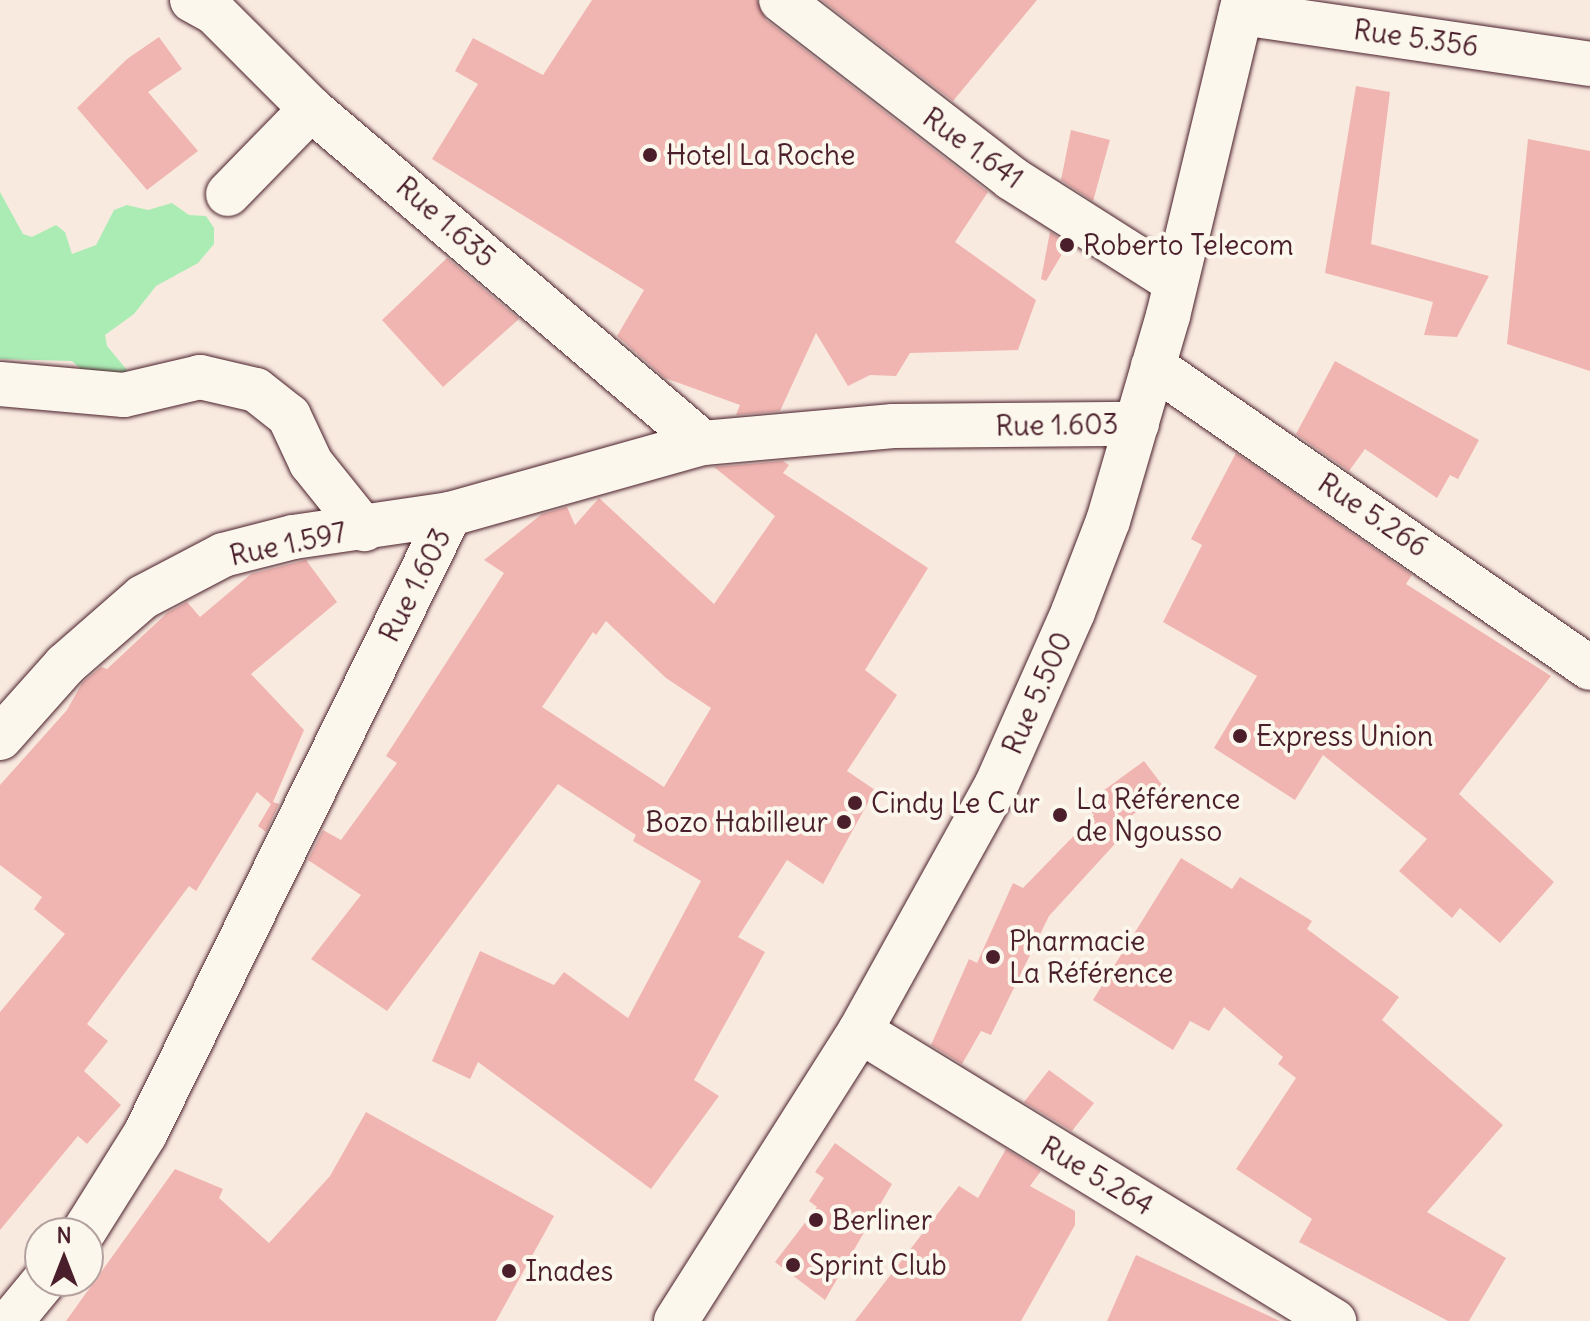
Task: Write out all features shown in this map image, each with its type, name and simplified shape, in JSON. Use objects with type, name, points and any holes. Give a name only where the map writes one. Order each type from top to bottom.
[{"type":"street","name":"Rue 1.635","points":[[192,0],[215,13],[311,109],[703,443]]},
{"type":"street","name":"Rue 1.641","points":[[781,0],[1011,178],[1175,282]]},
{"type":"street","name":"Rue 5.500","points":[[676,1321],[860,1031],[996,786],[1073,612],[1137,424],[1242,6]]},
{"type":"street","name":"Rue 5.356","points":[[1242,6],[1590,64]]},
{"type":"street","points":[[228,194],[311,109]]},
{"type":"street","name":"Rue 5.266","points":[[1153,366],[1590,668]]},
{"type":"street","points":[[0,384],[124,395],[200,377],[256,390],[289,416],[311,463],[364,529]]},
{"type":"street","name":"Rue 1.603","points":[[93,1217],[145,1134],[450,514],[703,443],[893,426],[1137,424]]},
{"type":"street","name":"Rue 1.597","points":[[0,738],[65,665],[143,597],[223,555],[293,537],[450,514]]},
{"type":"street","name":"Rue 5.264","points":[[860,1031],[1334,1321]]},
{"type":"street","points":[[11,1321],[31,1297]]},
{"type":"green space","points":[[0,192],[23,234],[32,237],[56,225],[65,232],[72,254],[96,245],[114,210],[127,205],[148,210],[172,203],[189,215],[206,216],[214,228],[214,244],[198,263],[156,286],[134,314],[105,335],[107,346],[127,370],[119,384],[98,384],[72,361],[0,359]]},
{"type":"building","points":[[592,0],[757,0],[766,20],[988,192],[955,242],[1036,300],[1018,350],[910,353],[896,376],[870,375],[848,386],[816,333],[780,411],[736,415],[740,405],[665,378],[617,336],[644,290],[432,159],[478,84],[455,71],[473,38],[543,75]]},
{"type":"building","points":[[822,0],[1037,0],[953,101]]},
{"type":"building","points":[[159,37],[182,69],[148,92],[198,151],[147,190],[77,108],[127,59]]},
{"type":"building","points":[[1356,86],[1390,92],[1371,244],[1489,276],[1457,337],[1424,335],[1433,302],[1325,273]]},
{"type":"building","points":[[1071,130],[1110,140],[1093,201],[1061,180]]},
{"type":"building","points":[[1528,139],[1590,151],[1590,371],[1507,344]]},
{"type":"building","points":[[1050,232],[1068,244],[1046,281],[1041,279]]},
{"type":"building","points":[[447,258],[519,319],[443,387],[382,320]]},
{"type":"building","points":[[1335,361],[1479,440],[1458,479],[1450,475],[1437,498],[1365,449],[1349,471],[1296,434]]},
{"type":"building","points":[[1236,453],[1412,575],[1406,584],[1551,676],[1459,794],[1554,882],[1500,943],[1460,908],[1452,918],[1399,871],[1427,839],[1323,755],[1295,800],[1214,748],[1257,676],[1163,622],[1202,545],[1191,539]]},
{"type":"building","points":[[783,461],[789,465],[783,473],[928,568],[865,670],[897,695],[847,771],[875,790],[823,884],[787,860],[738,937],[765,952],[694,1080],[719,1096],[651,1189],[478,1062],[470,1079],[432,1061],[480,951],[554,985],[564,972],[628,1018],[701,881],[633,841],[636,835],[558,784],[387,1011],[311,959],[361,895],[308,860],[323,830],[341,840],[397,763],[386,756],[504,573],[484,560],[542,514],[567,507],[575,525],[599,498],[714,604],[775,516],[714,467]],"holes":[[[606,621],[666,678],[711,708],[664,787],[542,707],[593,632],[596,635]]]},
{"type":"building","points":[[306,560],[337,602],[251,674],[304,730],[273,802],[279,804],[266,832],[258,826],[271,804],[257,792],[196,891],[189,886],[87,1024],[108,1041],[84,1071],[121,1105],[87,1144],[78,1136],[0,1230],[0,1012],[65,934],[34,909],[42,897],[0,865],[0,785],[67,710],[82,683],[101,667],[107,669],[167,613],[187,602],[200,617],[251,574]]},
{"type":"building","points":[[1144,761],[1166,790],[1127,819],[1134,823],[1049,916],[991,1035],[981,1031],[962,1064],[931,1045],[969,959],[977,963],[1013,883],[1023,888],[1094,815],[1085,804]]},
{"type":"building","points":[[1181,858],[1232,889],[1240,877],[1312,921],[1307,929],[1399,997],[1382,1020],[1503,1125],[1427,1212],[1506,1258],[1469,1321],[1448,1321],[1299,1242],[1312,1219],[1236,1169],[1296,1078],[1278,1064],[1283,1057],[1224,1007],[1209,1031],[1190,1021],[1173,1050],[1093,1000]]},
{"type":"building","points":[[1049,1070],[1094,1103],[1072,1131],[1024,1102]]},
{"type":"building","points":[[366,1112],[554,1216],[496,1321],[66,1321],[83,1297],[104,1297],[104,1268],[175,1169],[223,1189],[219,1198],[269,1243],[330,1176]]},
{"type":"building","points":[[835,1143],[892,1184],[825,1300],[775,1262],[817,1207],[809,1201],[824,1178],[815,1172]]},
{"type":"building","points":[[1006,1149],[1041,1171],[1030,1186],[1075,1211],[1075,1225],[1021,1321],[855,1321],[959,1186],[978,1198]]},
{"type":"building","points":[[1136,1255],[1280,1321],[1107,1321]]},
{"type":"place","name":"Hotel La Roche","points":[[650,155]]},
{"type":"place","name":"Roberto Telecom","points":[[1067,245]]},
{"type":"place","name":"Express Union","points":[[1240,736]]},
{"type":"place","name":"Cindy Le C ur","points":[[855,803]]},
{"type":"place","name":"La Référence de Ngousso","points":[[1060,815]]},
{"type":"place","name":"Bozo Habilleur","points":[[844,822]]},
{"type":"place","name":"Pharmacie La Référence","points":[[993,957]]},
{"type":"place","name":"Berliner","points":[[816,1220]]},
{"type":"place","name":"Sprint Club","points":[[793,1265]]},
{"type":"place","name":"Inades","points":[[509,1271]]}]
